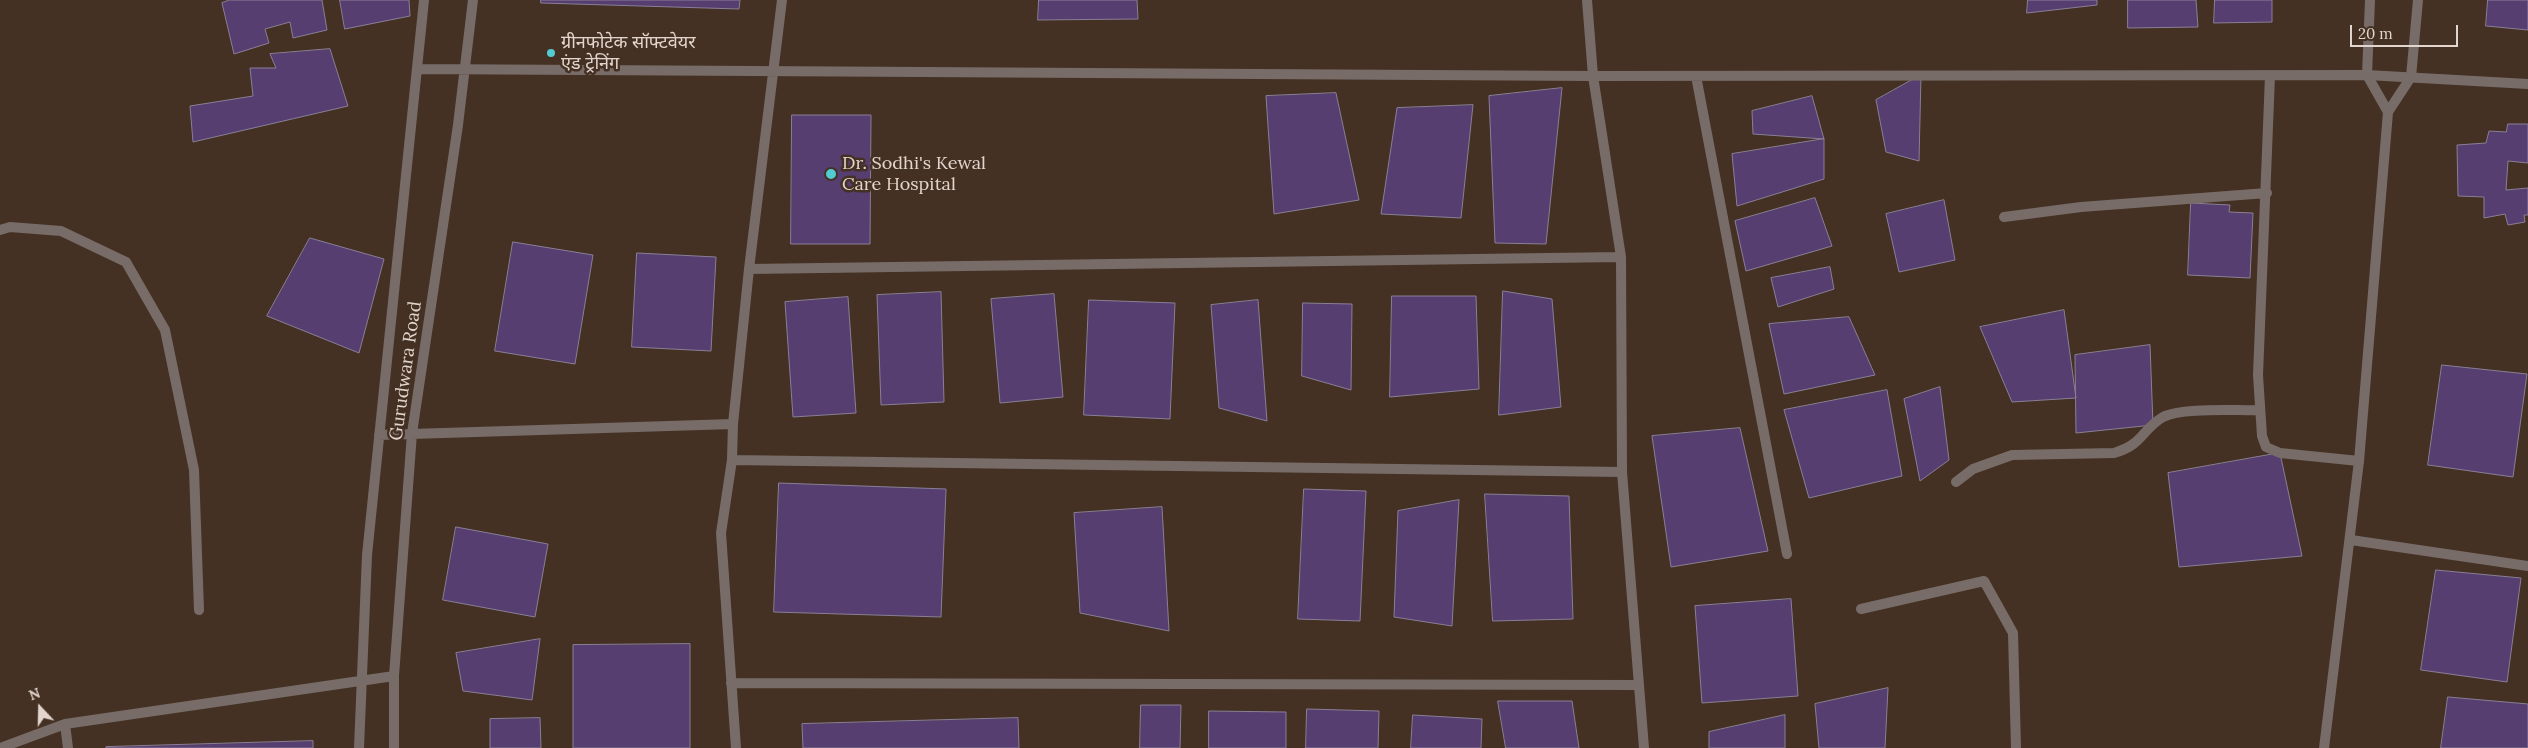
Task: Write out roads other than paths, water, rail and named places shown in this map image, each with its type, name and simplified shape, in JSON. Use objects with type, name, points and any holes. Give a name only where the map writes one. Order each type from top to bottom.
[{"type":"street","points":[[359,748],[360,681],[367,555],[424,0]]},
{"type":"street","name":"Gurudwara Road","points":[[394,748],[394,676],[412,433],[465,69],[473,0]]},
{"type":"street","points":[[736,748],[721,533],[732,460],[733,424],[772,71],[782,0]]},
{"type":"street","points":[[1587,0],[1593,76],[1621,257],[1622,472],[1644,748]]},
{"type":"street","points":[[2370,0],[2366,76],[2388,112]]},
{"type":"street","points":[[2324,748],[2351,540],[2359,461],[2388,112],[2411,77],[2418,0]]},
{"type":"street","points":[[417,69],[1593,76],[2366,76],[2528,84]]},
{"type":"street","points":[[1696,76],[1787,554]]},
{"type":"street","points":[[2270,76],[2267,193],[2258,375],[2262,436],[2266,447],[2280,453],[2359,461]]},
{"type":"street","points":[[2004,217],[2081,207],[2267,193]]},
{"type":"street","points":[[0,230],[10,226],[61,231],[126,262],[165,330],[194,470],[199,610]]},
{"type":"street","points":[[750,269],[1621,257]]},
{"type":"street","points":[[1956,482],[1973,470],[2012,455],[2114,453],[2130,448],[2154,424],[2169,414],[2260,410]]},
{"type":"street","points":[[379,435],[733,424]]},
{"type":"street","points":[[732,460],[1622,472]]},
{"type":"street","points":[[2351,540],[2528,566]]},
{"type":"street","points":[[1861,609],[1984,581],[2013,633],[2016,748]]},
{"type":"street","points":[[0,748],[65,724],[394,676]]},
{"type":"street","points":[[731,683],[1639,685]]},
{"type":"street","points":[[65,724],[68,748]]},
{"type":"place","name":"ग्रीनफोटेक सॉफ्टवेयर एंड ट्रेनिंग","points":[[551,53]]},
{"type":"place","name":"Dr. Sodhi's Kewal Care Hospital","points":[[831,174]]}]
